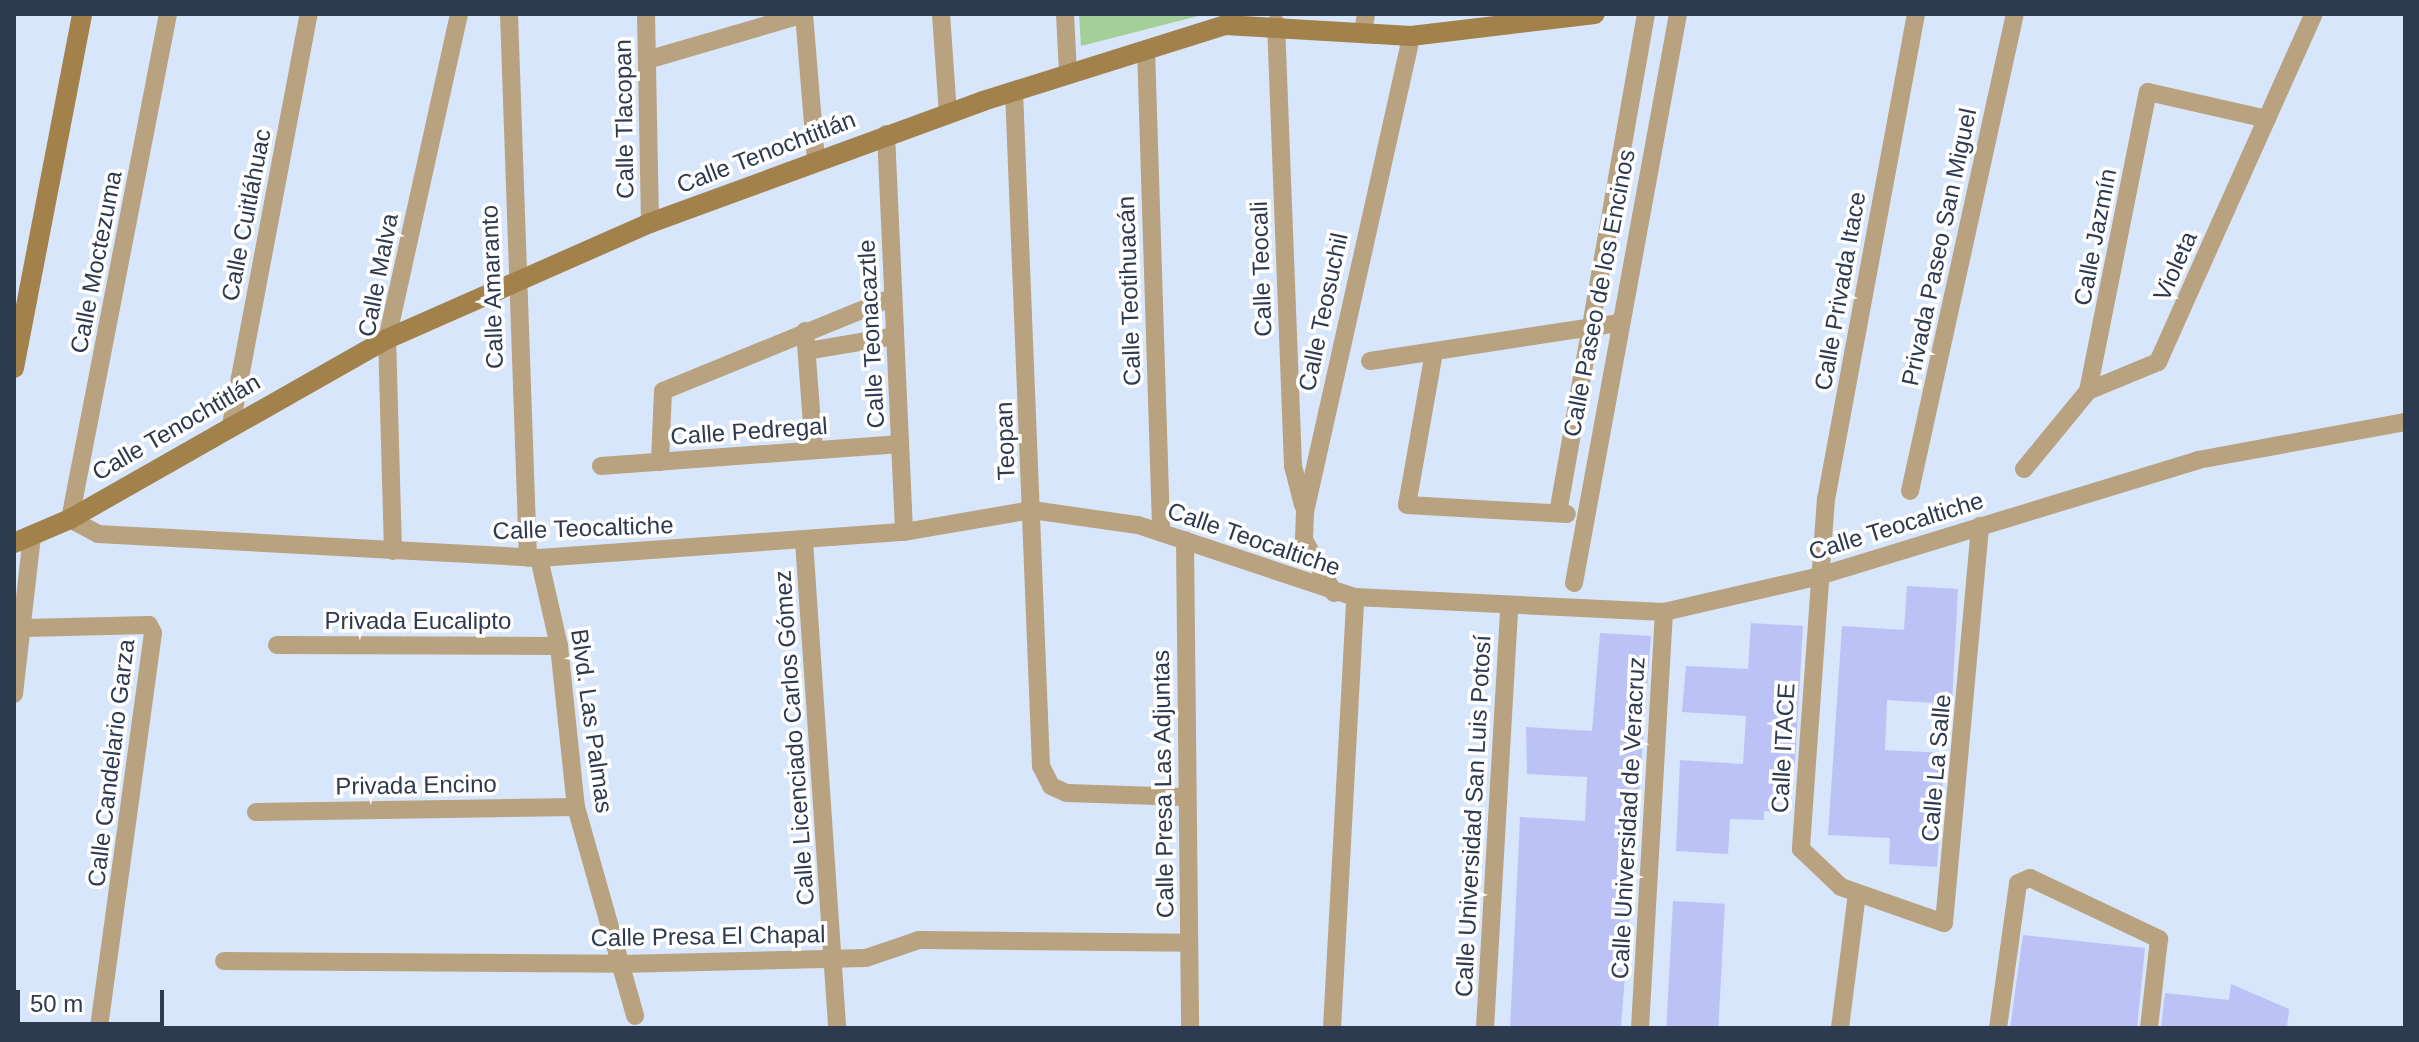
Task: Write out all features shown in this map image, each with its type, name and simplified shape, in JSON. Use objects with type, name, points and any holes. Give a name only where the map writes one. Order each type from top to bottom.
[{"type":"street","points":[[14,368],[82,14]]},
{"type":"street","name":"Calle Moctezuma","points":[[70,519],[168,14]]},
{"type":"street","name":"Calle Cuitláhuac","points":[[231,425],[309,14]]},
{"type":"street","name":"Calle Malva","points":[[393,551],[387,339],[459,14]]},
{"type":"street","name":"Calle Amaranto","points":[[509,14],[514,283],[534,558]]},
{"type":"street","name":"Calle Tlacopan","points":[[646,14],[650,223]]},
{"type":"street","points":[[647,60],[804,14],[816,159]]},
{"type":"street","points":[[941,14],[948,113]]},
{"type":"street","points":[[1065,14],[1068,74]]},
{"type":"street","name":"Calle Tenochtitlán","points":[[23,540],[70,519],[387,339],[650,223],[816,159],[948,113],[1226,20],[1365,23],[1411,36],[1595,14]]},
{"type":"street","name":"Calle Paseo de los Encinos","points":[[1558,513],[1646,14]]},
{"type":"street","name":"Calle Paseo de los Encinos","points":[[1574,583],[1582,515],[1678,14]]},
{"type":"street","name":"Calle Privada Itace","points":[[1816,577],[1916,14]]},
{"type":"street","name":"Privada Paseo San Miguel","points":[[1910,491],[2015,14]]},
{"type":"street","name":"Violeta","points":[[2088,391],[2158,362],[2314,14]]},
{"type":"street","name":"Calle Teocali","points":[[1276,23],[1293,466],[1305,512]]},
{"type":"street","name":"Calle Teosuchil","points":[[1334,593],[1304,540],[1305,512],[1411,36]]},
{"type":"street","name":"Calle Teotihuacán","points":[[1146,49],[1161,533]]},
{"type":"street","points":[[1636,67],[1666,73]]},
{"type":"street","name":"Teopan","points":[[1014,91],[1041,766],[1051,786],[1186,797]]},
{"type":"street","name":"Calle Jazmín","points":[[2088,391],[2148,92],[2267,119]]},
{"type":"street","name":"Calle Teonacaztle","points":[[886,134],[904,532]]},
{"type":"street","points":[[660,462],[663,391],[893,297]]},
{"type":"street","points":[[1370,361],[1618,323]]},
{"type":"street","points":[[805,331],[814,450]]},
{"type":"street","points":[[807,351],[895,336]]},
{"type":"street","points":[[1434,352],[1407,505],[1582,515]]},
{"type":"street","points":[[2024,469],[2088,391]]},
{"type":"street","name":"Calle Teocaltiche","points":[[70,519],[98,534],[534,558],[904,532],[1032,510],[1161,533],[1334,593],[1355,597],[1509,607],[1664,612],[1816,577],[2198,460],[2405,422]]},
{"type":"street","name":"Calle Pedregal","points":[[601,466],[900,444]]},
{"type":"street","name":"Calle La Salle","points":[[1857,894],[1944,923],[1980,526]]},
{"type":"street","points":[[14,694],[26,628],[23,540]]},
{"type":"street","name":"Calle Presa Las Adjuntas","points":[[1185,540],[1190,1028]]},
{"type":"street","name":"Calle Licenciado Carlos Gómez","points":[[804,541],[837,1028]]},
{"type":"street","name":"Blvd. Las Palmas","points":[[534,558],[559,646],[576,807],[603,888],[635,1016]]},
{"type":"street","name":"Calle ITACE","points":[[1816,577],[1801,849],[1811,866],[1857,894]]},
{"type":"street","points":[[1332,1028],[1355,597]]},
{"type":"street","name":"Calle Universidad San Luis Potosí","points":[[1485,1028],[1509,607]]},
{"type":"street","name":"Calle Universidad de Veracruz","points":[[1640,1028],[1664,612]]},
{"type":"street","name":"Calle Candelario Garza","points":[[26,628],[149,625],[153,633],[99,1028]]},
{"type":"street","name":"Privada Eucalipto","points":[[277,645],[559,646]]},
{"type":"street","name":"Privada Encino","points":[[256,812],[576,807]]},
{"type":"street","points":[[1998,1028],[2018,883],[2030,878],[2154,935],[2160,946],[2149,1028]]},
{"type":"street","points":[[1840,1028],[1857,894]]},
{"type":"street","name":"Calle Presa El Chapal","points":[[224,961],[621,964],[866,958],[919,940],[1189,943]]},
{"type":"green space","points":[[1079,14],[1206,14],[1081,46]]},
{"type":"building","points":[[1907,586],[1958,589],[1952,704],[1887,700],[1885,750],[1945,753],[1937,867],[1889,864],[1890,838],[1828,835],[1842,626],[1904,630]]},
{"type":"building","points":[[1751,623],[1803,626],[1795,763],[1779,762],[1778,812],[1764,811],[1764,820],[1730,819],[1728,854],[1676,851],[1680,760],[1743,764],[1746,716],[1682,712],[1686,666],[1748,669]]},
{"type":"building","points":[[1600,633],[1651,636],[1621,1028],[1510,1028],[1520,817],[1585,821],[1587,777],[1527,774],[1526,727],[1592,731]]},
{"type":"building","points":[[1673,901],[1725,904],[1718,1028],[1666,1028]]},
{"type":"building","points":[[2023,935],[2145,948],[2137,1028],[2010,1028]]},
{"type":"building","points":[[2231,984],[2289,1009],[2287,1028],[2161,1028],[2165,993],[2229,1000]]}]
